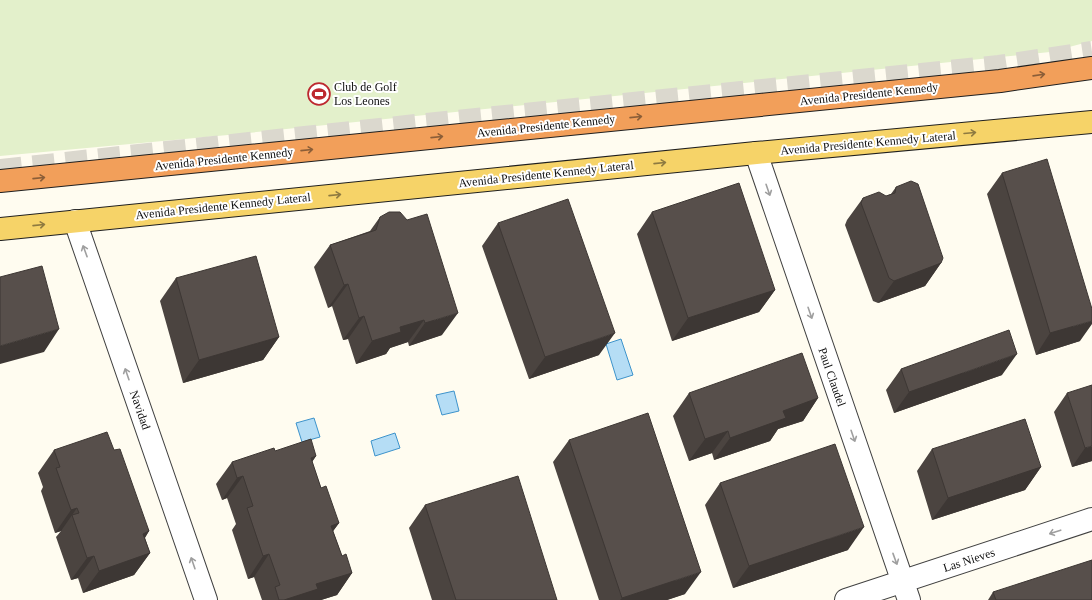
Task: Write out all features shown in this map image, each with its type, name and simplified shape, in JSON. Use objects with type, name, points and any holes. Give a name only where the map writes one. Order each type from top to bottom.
[{"type":"highway","name":"Avenida Presidente Kennedy","points":[[0,182],[1000,81],[1092,68]]},
{"type":"main road","name":"Avenida Presidente Kennedy Lateral","points":[[0,229],[756,153],[1092,122]]},
{"type":"street","name":"Paul Claudel","points":[[756,153],[906,591]]},
{"type":"street","name":"Navidad","points":[[75,221],[206,600]]},
{"type":"street","name":"Las Nieves","points":[[846,600],[906,591],[1092,519]]},
{"type":"green space","name":"Club de Golf Los Leones","points":[[0,0],[1092,0],[1092,41],[1050,52],[228,135],[0,156]]},
{"type":"water","points":[[621,339],[633,375],[617,380],[606,344]]},
{"type":"water","points":[[454,391],[459,411],[442,415],[436,395]]},
{"type":"water","points":[[314,418],[320,437],[302,442],[296,423]]},
{"type":"water","points":[[395,433],[400,448],[375,456],[371,441]]},
{"type":"building","points":[[1047,159],[1092,309],[1092,321],[1050,333],[1002,173]]},
{"type":"building","points":[[911,181],[918,184],[943,258],[941,263],[894,281],[889,278],[861,203],[863,198],[879,192],[886,196],[895,193],[896,187]]},
{"type":"building","points":[[739,183],[775,290],[688,318],[652,212]]},
{"type":"building","points":[[568,199],[615,333],[545,357],[498,223]]},
{"type":"building","points":[[389,212],[400,212],[407,220],[427,214],[458,313],[425,323],[424,320],[400,327],[401,332],[372,341],[364,316],[359,318],[348,284],[344,285],[330,245],[376,230],[380,217]]},
{"type":"building","points":[[256,256],[279,337],[199,360],[176,278]]},
{"type":"building","points":[[42,266],[59,329],[0,346],[0,277]]},
{"type":"building","points":[[1009,330],[1017,354],[909,392],[901,369]]},
{"type":"building","points":[[802,353],[818,398],[783,411],[786,418],[730,438],[728,431],[705,439],[689,393]]},
{"type":"building","points":[[1092,385],[1092,446],[1085,448],[1067,393]]},
{"type":"building","points":[[648,413],[701,572],[622,598],[569,440]]},
{"type":"building","points":[[1025,419],[1041,467],[948,498],[932,449]]},
{"type":"building","points":[[107,432],[114,450],[120,449],[149,531],[143,534],[150,553],[99,571],[94,556],[87,558],[72,515],[79,513],[77,508],[71,510],[56,468],[60,467],[54,450]]},
{"type":"building","points":[[311,439],[316,456],[311,458],[321,488],[326,486],[339,523],[331,526],[342,556],[346,554],[352,573],[316,584],[318,589],[284,600],[279,600],[275,587],[280,585],[269,554],[263,556],[247,508],[253,506],[243,476],[237,478],[232,462],[274,448],[275,451]]},
{"type":"building","points":[[835,444],[864,527],[749,566],[720,483]]},
{"type":"building","points":[[518,476],[557,600],[456,600],[425,505]]},
{"type":"building","points":[[1092,560],[1092,600],[996,600],[993,592]]},
{"type":"tunnel","points":[[0,170],[416,125],[999,66],[1092,52]]},
{"type":"place","name":"Club de Golf Los Leones","points":[[319,94]]}]
